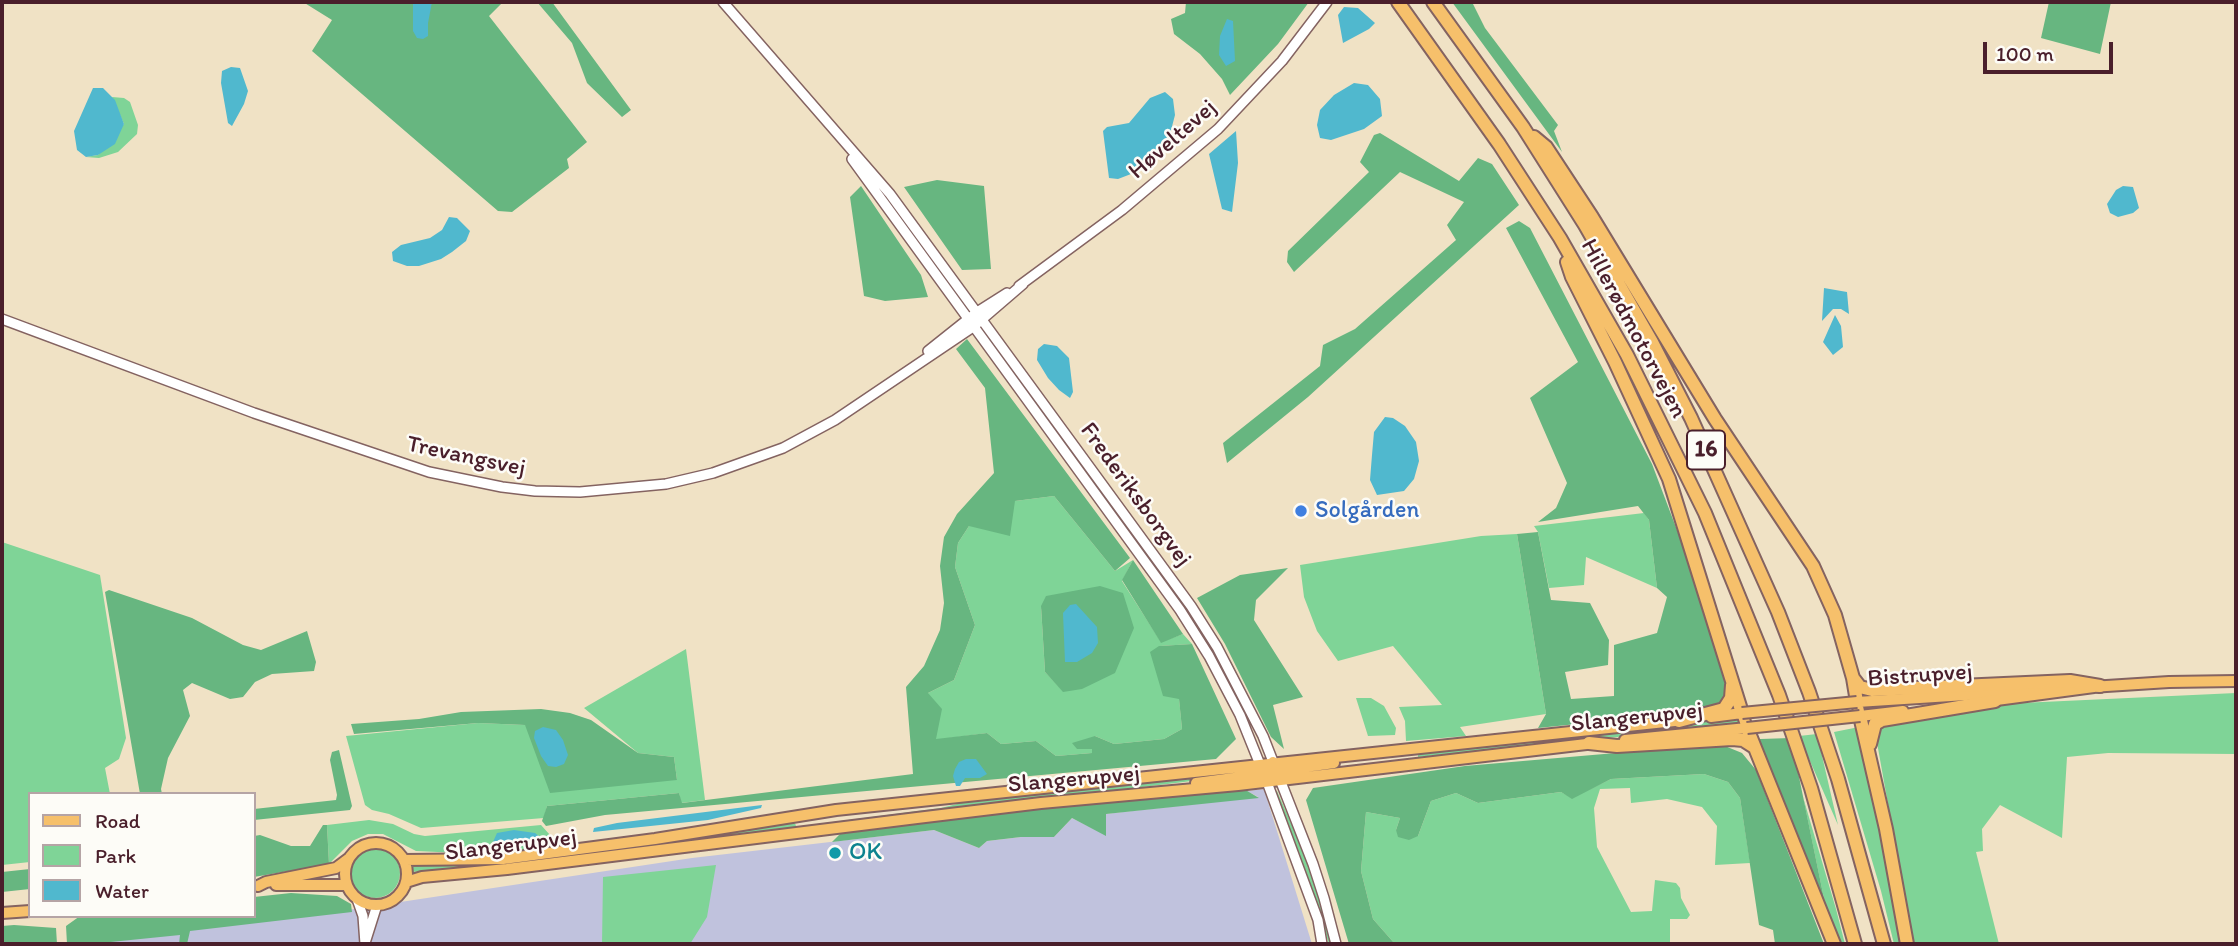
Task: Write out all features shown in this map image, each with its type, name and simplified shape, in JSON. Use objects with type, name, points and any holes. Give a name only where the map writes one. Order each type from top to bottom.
[{"type":"highway","name":"Hillerødmotorvejen","points":[[1398,2],[1499,144],[1560,238],[1627,355],[1705,513],[1749,618],[1811,788],[1855,944]]},
{"type":"highway","name":"Hillerødmotorvejen","points":[[1433,2],[1523,127],[1585,225],[1652,342],[1730,500],[1809,692],[1838,779],[1884,944]]},
{"type":"highway","points":[[1523,127],[1546,147],[1592,217],[1715,419],[1807,556],[1835,615],[1857,702]]},
{"type":"highway","points":[[1560,238],[1572,277],[1669,479],[1742,713]]},
{"type":"highway","points":[[1853,678],[1860,687],[1871,690],[2070,681],[2100,686]]},
{"type":"highway","points":[[1679,720],[1724,709],[1731,698],[1732,681]]},
{"type":"highway","points":[[1869,751],[1872,731],[1875,724],[1882,720],[1995,701]]},
{"type":"highway","points":[[1860,716],[1907,944]]},
{"type":"highway","points":[[1747,728],[1834,944]]},
{"type":"highway","points":[[1589,743],[1617,746],[1724,739],[1743,740],[1754,747]]},
{"type":"main road","name":"Bistrupvej","points":[[1742,713],[1857,702],[2100,686],[2236,681]]},
{"type":"main road","name":"Bistrupvej","points":[[1747,728],[1995,701],[2100,686]]},
{"type":"main road","points":[[1857,702],[1860,716]]},
{"type":"main road","name":"Slangerupvej","points":[[406,882],[422,877],[507,869],[917,818],[1136,795],[1377,753],[1742,713]]},
{"type":"main road","points":[[1742,713],[1747,728]]},
{"type":"main road","name":"Slangerupvej","points":[[404,860],[503,859],[655,839],[836,810],[1747,728]]},
{"type":"main road","points":[[256,886],[336,868],[356,849],[373,842],[392,846],[404,860],[406,882],[395,898],[377,905],[357,899],[346,885],[344,872],[348,859]]},
{"type":"main road","points":[[256,886],[346,885]]},
{"type":"main road","points":[[2,914],[28,911]]},
{"type":"street","name":"Frederiksborgvej","points":[[723,2],[890,194],[1198,616],[1248,703],[1324,898],[1336,944]]},
{"type":"street","name":"Høveltevej","points":[[980,316],[1122,210],[1207,139],[1282,61],[1327,2]]},
{"type":"street","name":"Frederiksborgvej","points":[[821,115],[1191,626],[1224,682],[1264,773],[1310,896],[1322,944]]},
{"type":"street","name":"Trevangsvej","points":[[2,319],[167,382],[377,456],[465,481],[535,491],[580,492],[666,484],[752,460],[783,448],[835,420],[980,316]]},
{"type":"street","points":[[357,899],[363,916],[365,944]]},
{"type":"street","points":[[365,944],[377,905]]},
{"type":"shaded area","points":[[1264,789],[1312,944],[63,944],[301,917],[692,858],[934,830],[979,848],[987,841],[1054,837],[1072,818],[1106,835],[1105,814],[1258,797],[1247,791]]},
{"type":"green space","points":[[303,2],[503,2],[489,16],[587,142],[567,159],[569,168],[512,212],[498,211],[312,51],[332,20]]},
{"type":"green space","points":[[537,2],[552,2],[631,110],[622,117],[587,83],[572,43]]},
{"type":"green space","points":[[1186,2],[1309,2],[1278,44],[1230,95],[1222,79],[1200,54],[1174,34],[1171,19],[1185,13]]},
{"type":"green space","points":[[1452,2],[1472,2],[1485,28],[1558,125],[1554,131],[1562,152]]},
{"type":"green space","points":[[2049,2],[2111,2],[2100,54],[2041,38]]},
{"type":"green space","points":[[112,97],[124,98],[130,102],[138,125],[137,134],[118,152],[99,158],[86,157],[98,155],[124,124]]},
{"type":"green space","points":[[1380,133],[1459,181],[1478,158],[1492,164],[1519,205],[1308,397],[1227,463],[1223,443],[1320,366],[1323,345],[1355,329],[1456,240],[1447,225],[1464,202],[1400,172],[1294,272],[1287,262],[1288,251],[1369,172],[1360,162],[1374,135]]},
{"type":"green space","points":[[937,180],[984,186],[991,269],[962,270],[904,187]]},
{"type":"green space","points":[[861,186],[921,275],[928,297],[885,301],[864,296],[850,197]]},
{"type":"green space","points":[[1519,221],[1530,228],[1652,464],[1691,567],[1726,683],[1725,697],[1713,710],[1538,728],[1546,714],[1517,534],[1538,532],[1551,600],[1590,603],[1609,640],[1608,665],[1565,672],[1571,699],[1614,696],[1614,645],[1657,633],[1667,597],[1657,588],[1649,520],[1638,506],[1538,522],[1556,508],[1567,483],[1530,398],[1578,362],[1506,228]]},
{"type":"green space","points":[[983,333],[1039,403],[1168,578],[1224,663],[1265,754],[1247,715],[1219,667]]},
{"type":"green space","points":[[967,339],[1130,558],[1115,571],[1054,496],[1015,501],[1010,536],[969,526],[958,543],[955,567],[975,625],[954,680],[928,693],[942,709],[936,739],[987,733],[1001,744],[1036,741],[1056,756],[1092,753],[1092,749],[1077,749],[1072,743],[1095,736],[1114,744],[1164,739],[1182,729],[1179,699],[1163,696],[1150,652],[1159,646],[1192,644],[1236,739],[1216,759],[605,815],[546,826],[542,821],[547,806],[679,793],[682,803],[913,774],[906,687],[924,666],[940,630],[944,603],[940,566],[944,537],[957,514],[994,473],[985,388],[956,349]]},
{"type":"green space","points":[[1054,496],[1115,571],[1133,560],[1122,581],[1161,642],[1183,634],[1192,644],[1160,646],[1179,698],[1182,729],[1164,739],[1114,744],[1095,736],[1092,753],[1056,756],[1036,741],[1001,744],[987,733],[935,740],[928,693],[954,680],[975,625],[955,567],[958,543],[969,526],[1015,501]],"holes":[[[1041,606],[1063,691],[1045,672]]]},
{"type":"green space","points":[[1644,513],[1649,520],[1657,588],[1586,557],[1584,585],[1549,588],[1538,532],[1534,526]]},
{"type":"green space","points":[[1517,534],[1546,714],[1460,727],[1466,736],[1406,741],[1405,721],[1399,707],[1442,705],[1393,646],[1338,661],[1317,631],[1304,597],[1300,565],[1481,536]]},
{"type":"green space","points":[[2,542],[100,575],[126,738],[119,759],[105,768],[110,792],[28,792],[28,862],[2,865]]},
{"type":"green space","points":[[1133,560],[1183,634],[1161,643],[1122,580]]},
{"type":"green space","points":[[1288,568],[1256,600],[1254,620],[1303,697],[1273,705],[1284,749],[1271,737],[1225,644],[1197,598],[1240,575]]},
{"type":"green space","points":[[1100,586],[1123,593],[1134,628],[1115,673],[1082,689],[1063,692],[1045,672],[1041,606],[1046,596]]},
{"type":"green space","points":[[109,590],[192,618],[243,645],[261,650],[307,631],[316,662],[314,671],[272,674],[255,682],[243,697],[230,699],[192,683],[183,690],[190,716],[168,758],[162,792],[140,792],[105,592]]},
{"type":"green space","points":[[686,649],[705,800],[681,803],[679,793],[547,806],[544,818],[421,828],[365,805],[346,736],[478,723],[525,725],[677,780],[674,757],[638,753],[584,708]]},
{"type":"green space","points":[[2236,693],[2236,754],[2108,753],[2067,757],[2062,838],[2000,805],[1982,829],[1983,851],[1976,852],[1999,944],[1913,944],[1876,737],[1886,722],[2021,703]]},
{"type":"green space","points":[[1356,698],[1371,698],[1384,706],[1396,728],[1395,735],[1368,736]]},
{"type":"green space","points":[[541,709],[570,713],[591,720],[638,753],[674,757],[677,780],[550,793],[525,725],[478,723],[354,734],[351,724],[419,719],[461,712]]},
{"type":"green space","points":[[1735,718],[1739,720],[1738,725],[1418,757],[1418,753]]},
{"type":"green space","points":[[1859,727],[1902,944],[1894,944],[1834,732]]},
{"type":"green space","points":[[1817,734],[1838,825],[1799,736]]},
{"type":"green space","points":[[1791,738],[1827,913],[1760,749],[1760,739]]},
{"type":"green space","points":[[1720,744],[1742,753],[1756,770],[1824,944],[1775,944],[1773,930],[1759,925],[1740,798],[1728,782],[1704,774],[1611,779],[1572,799],[1561,792],[1478,803],[1456,793],[1431,801],[1418,836],[1409,840],[1398,837],[1396,830],[1400,818],[1366,812],[1361,871],[1373,919],[1395,944],[1349,944],[1306,800],[1313,788],[1465,766]]},
{"type":"green space","points":[[339,750],[352,806],[350,810],[256,820],[256,809],[336,800],[330,760],[332,752]]},
{"type":"green space","points":[[1232,772],[1184,782],[817,824],[941,808],[977,799]]},
{"type":"green space","points":[[1704,774],[1728,782],[1740,798],[1750,863],[1715,865],[1717,826],[1702,807],[1667,799],[1631,803],[1630,788],[1600,789],[1594,808],[1597,847],[1631,912],[1652,911],[1655,880],[1676,883],[1680,888],[1681,898],[1690,915],[1687,919],[1670,919],[1670,944],[1395,944],[1373,919],[1361,871],[1366,812],[1400,818],[1396,830],[1418,836],[1431,801],[1456,793],[1478,803],[1561,792],[1572,798],[1611,779]]},
{"type":"green space","points":[[1244,789],[1259,798],[1106,814],[1106,836],[1072,818],[1054,837],[987,841],[979,848],[934,830],[832,842],[840,834],[1007,812]]},
{"type":"green space","points":[[1277,791],[1314,876],[1333,944],[1329,944],[1310,885],[1278,803]]},
{"type":"green space","points":[[1803,797],[1845,944],[1838,944],[1827,913]]},
{"type":"green space","points":[[369,820],[393,824],[425,836],[541,825],[559,845],[503,855],[416,851],[383,834],[368,834],[352,841],[329,864],[327,825]]},
{"type":"green space","points":[[792,821],[796,825],[795,828],[490,867],[411,872],[411,865],[513,862],[640,846]]},
{"type":"green space","points":[[323,825],[327,825],[329,864],[256,877],[256,836],[291,846],[310,846]]},
{"type":"green space","points":[[375,848],[393,855],[400,873],[393,891],[375,898],[357,891],[350,873],[357,855]]},
{"type":"green space","points":[[716,865],[707,917],[690,944],[602,944],[603,877]]},
{"type":"green space","points":[[28,869],[28,889],[2,892],[2,872]]},
{"type":"green space","points":[[291,893],[337,896],[351,904],[352,912],[190,931],[187,944],[179,944],[180,935],[67,944],[66,926],[77,918],[256,918],[256,897]]},
{"type":"green space","points":[[2,926],[56,928],[57,944],[2,944]]},
{"type":"water","points":[[413,2],[432,2],[428,36],[423,39],[417,38],[413,31]]},
{"type":"water","points":[[1344,7],[1358,8],[1375,23],[1343,43],[1338,15]]},
{"type":"water","points":[[1227,19],[1233,21],[1235,61],[1226,66],[1219,55],[1220,36]]},
{"type":"water","points":[[231,67],[240,68],[248,91],[232,126],[228,123],[221,83],[222,71]]},
{"type":"water","points":[[1354,83],[1368,85],[1380,99],[1382,116],[1364,129],[1331,140],[1320,138],[1317,125],[1320,110],[1334,95]]},
{"type":"water","points":[[93,88],[103,88],[115,100],[124,124],[115,144],[98,155],[86,157],[77,150],[74,131]]},
{"type":"water","points":[[1165,92],[1173,99],[1175,115],[1169,138],[1131,174],[1118,179],[1109,178],[1103,131],[1107,127],[1129,123],[1150,98]]},
{"type":"water","points":[[1236,131],[1238,163],[1232,212],[1222,209],[1209,154]]},
{"type":"water","points":[[2123,186],[2133,187],[2139,208],[2133,213],[2118,217],[2110,213],[2107,204],[2116,190]]},
{"type":"water","points":[[449,217],[457,218],[470,231],[466,241],[452,252],[441,259],[419,266],[407,266],[393,261],[392,252],[401,245],[430,238],[442,230]]},
{"type":"water","points":[[1824,288],[1847,292],[1849,314],[1841,309],[1833,309],[1822,321]]},
{"type":"water","points":[[1835,315],[1841,326],[1843,347],[1833,355],[1823,342]]},
{"type":"water","points":[[1044,344],[1057,346],[1069,358],[1073,392],[1070,398],[1048,378],[1037,360],[1038,349]]},
{"type":"water","points":[[1385,417],[1393,418],[1405,426],[1416,442],[1419,461],[1414,479],[1404,491],[1377,495],[1370,480],[1374,432]]},
{"type":"water","points":[[1076,604],[1097,627],[1098,643],[1092,653],[1077,662],[1065,662],[1063,613],[1070,605]]},
{"type":"water","points":[[543,727],[556,730],[563,740],[568,755],[564,764],[548,766],[541,756],[534,738],[535,731]]},
{"type":"water","points":[[976,759],[987,774],[980,778],[965,778],[960,786],[956,786],[953,776],[955,769],[959,762]]},
{"type":"water","points":[[762,805],[761,808],[708,820],[593,832],[594,828],[617,823]]},
{"type":"water","points":[[514,830],[535,833],[540,837],[538,841],[524,846],[499,845],[493,842],[497,833]]},
{"type":"place","name":"Solgården","points":[[1301,511]]},
{"type":"place","name":"OK","points":[[835,853]]}]
